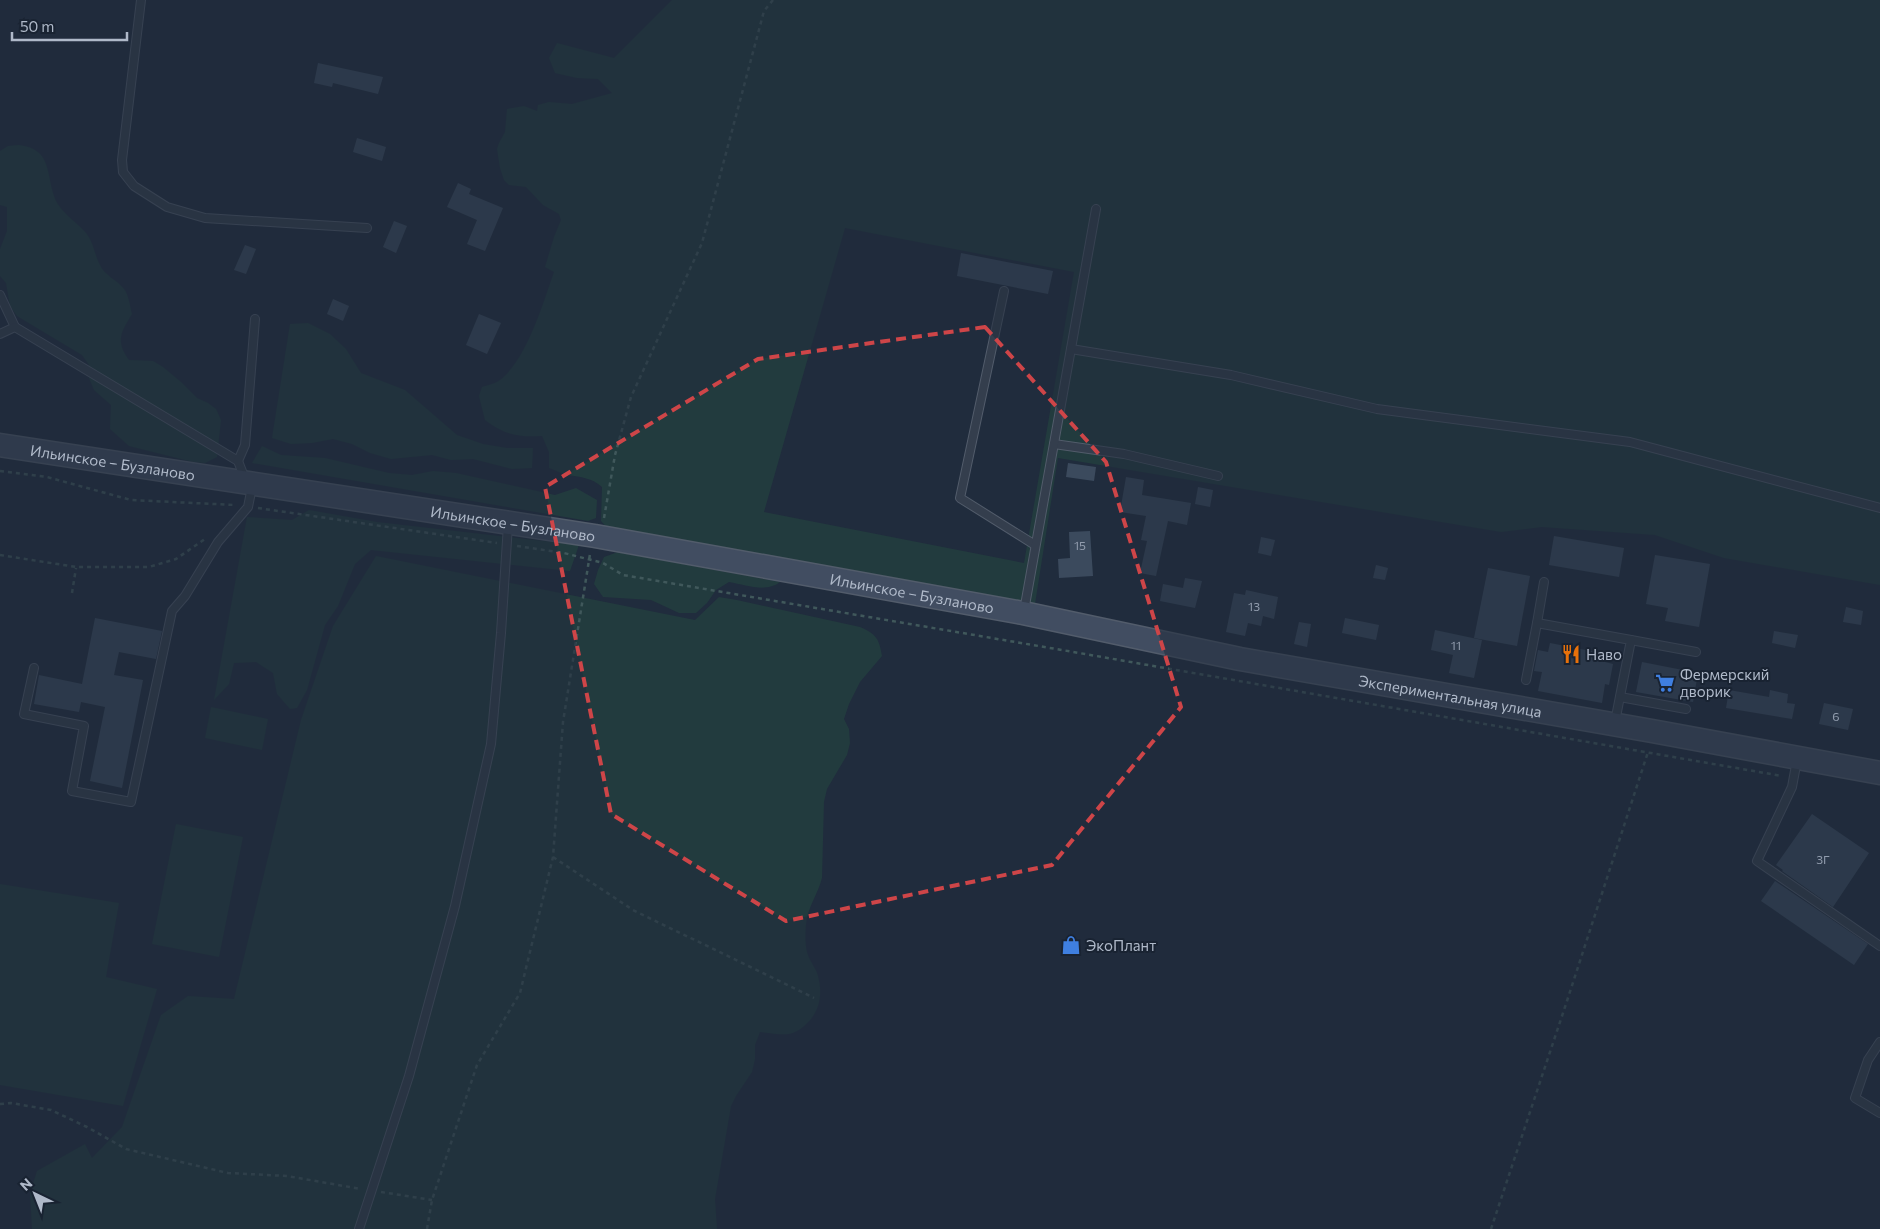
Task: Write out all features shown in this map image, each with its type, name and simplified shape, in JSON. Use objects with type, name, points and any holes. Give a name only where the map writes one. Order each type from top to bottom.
[{"type":"street","name":"Ильинское – Бузланово","points":[[0,445],[250,483],[507,534],[598,537],[1023,613]]},
{"type":"street","name":"Экспериментальная улица","points":[[1023,613],[1240,659],[1652,731],[1796,768],[1880,773]]},
{"type":"lane","points":[[140,0],[122,160],[123,172],[134,186],[167,207],[205,218],[367,228]]},
{"type":"lane","points":[[1023,613],[1096,209]]},
{"type":"lane","points":[[1004,291],[960,498],[1035,544]]},
{"type":"lane","points":[[0,296],[15,327],[238,461],[250,483],[248,507],[218,542],[185,596],[172,611],[131,802],[72,791],[84,726],[24,714],[34,668]]},
{"type":"lane","points":[[238,461],[244,445],[254,319]]},
{"type":"lane","points":[[0,334],[15,327]]},
{"type":"lane","points":[[1071,349],[1231,374],[1377,409],[1630,442],[1880,508]]},
{"type":"lane","points":[[1054,444],[1124,454],[1218,476]]},
{"type":"lane","points":[[359,1229],[409,1076],[453,916],[491,744],[502,633],[507,534]]},
{"type":"lane","points":[[1526,680],[1544,582]]},
{"type":"lane","points":[[1537,623],[1696,652]]},
{"type":"lane","points":[[1615,724],[1630,640]]},
{"type":"lane","points":[[1620,697],[1686,709]]},
{"type":"lane","points":[[1796,768],[1792,787],[1757,861],[1880,946]]},
{"type":"lane","points":[[1880,1042],[1868,1060],[1855,1098],[1880,1113]]},
{"type":"path","points":[[427,1229],[432,1200],[477,1065],[520,993],[553,857],[563,722],[589,560],[598,537],[615,455],[631,398],[702,244],[764,11],[773,0]]},
{"type":"path","points":[[0,471],[47,477],[131,500],[240,506],[234,512]]},
{"type":"path","points":[[248,507],[507,534],[564,553],[603,563],[622,575],[1062,650],[1647,754],[1796,768]]},
{"type":"path","points":[[0,555],[76,567],[149,567],[176,559],[208,538]]},
{"type":"path","points":[[72,593],[76,567]]},
{"type":"path","points":[[1491,1229],[1647,754],[1652,731]]},
{"type":"path","points":[[553,857],[633,910],[814,998]]},
{"type":"path","points":[[0,1104],[11,1103],[51,1110],[126,1148],[228,1173],[286,1176],[432,1200]]},
{"type":"highlighted area","points":[[985,327],[1106,462],[1181,707],[1052,865],[786,921],[611,814],[545,487],[758,359]]},
{"type":"green space","points":[[672,0],[1880,0],[1880,585],[1724,558],[1655,535],[1542,527],[1501,532],[1058,458],[1035,604],[609,530],[601,521],[602,487],[582,477],[549,468],[549,452],[542,436],[512,434],[492,425],[485,420],[479,396],[482,387],[498,381],[510,371],[533,330],[554,272],[545,267],[561,220],[559,214],[543,205],[526,187],[509,185],[504,180],[497,149],[505,132],[507,109],[524,106],[537,111],[538,105],[549,102],[572,104],[612,93],[598,79],[577,78],[555,73],[549,58],[557,43],[614,58]],"holes":[[[845,228],[1074,272],[1024,563],[764,512]]]},
{"type":"green space","points":[[19,145],[29,147],[42,156],[46,163],[56,202],[89,237],[102,269],[126,292],[132,314],[123,331],[121,342],[129,360],[153,361],[181,382],[197,398],[216,409],[221,420],[217,457],[205,463],[193,462],[129,446],[110,429],[111,405],[94,390],[89,378],[89,365],[82,355],[17,316],[10,306],[6,283],[0,276],[0,249],[7,231],[7,207],[0,205],[0,151],[8,146]]},
{"type":"green space","points":[[308,323],[330,334],[346,349],[361,373],[405,390],[457,435],[483,444],[507,448],[533,448],[532,468],[512,469],[473,459],[451,460],[432,455],[391,459],[333,439],[291,444],[272,438],[290,324]]},
{"type":"green space","points":[[262,446],[281,455],[325,458],[389,473],[412,475],[433,471],[456,473],[555,495],[576,488],[597,500],[596,518],[588,521],[252,463]]},
{"type":"green space","points":[[309,510],[377,522],[579,545],[570,571],[371,550],[355,564],[338,606],[325,625],[307,690],[297,708],[290,709],[277,694],[273,673],[256,662],[234,663],[229,684],[214,700],[247,517],[292,520]]},
{"type":"green space","points":[[618,552],[780,582],[762,588],[729,582],[716,590],[707,603],[696,613],[679,613],[651,600],[603,597],[594,584],[598,570],[604,557]]},
{"type":"green space","points":[[376,556],[695,620],[719,597],[860,627],[876,637],[882,656],[860,682],[849,704],[844,719],[849,729],[850,743],[847,755],[827,789],[824,802],[822,878],[808,913],[805,932],[807,952],[819,982],[819,1004],[805,1026],[793,1033],[760,1032],[755,1045],[755,1059],[752,1072],[731,1106],[715,1199],[717,1229],[32,1229],[30,1193],[37,1171],[85,1144],[92,1158],[122,1127],[161,1015],[188,996],[234,999],[301,720],[333,626]]},
{"type":"green space","points":[[211,707],[268,719],[262,750],[205,738]]},
{"type":"green space","points":[[176,824],[243,837],[219,957],[152,944]]},
{"type":"green space","points":[[0,884],[119,903],[106,977],[157,989],[123,1106],[0,1085]]},
{"type":"building","points":[[318,63],[383,77],[378,94],[333,83],[332,87],[314,83]]},
{"type":"building","points":[[357,138],[386,147],[382,161],[353,152]]},
{"type":"building","points":[[458,183],[471,189],[469,194],[503,208],[485,251],[467,244],[477,220],[447,207]]},
{"type":"building","points":[[394,221],[407,226],[396,253],[383,247]]},
{"type":"building","points":[[245,245],[256,249],[246,274],[234,270]]},
{"type":"building","points":[[961,253],[1053,271],[1048,294],[957,276]]},
{"type":"building","points":[[333,299],[349,306],[343,321],[327,314]]},
{"type":"building","points":[[479,314],[501,323],[487,354],[466,345]]},
{"type":"building","points":[[1068,463],[1096,467],[1094,481],[1066,477]]},
{"type":"building","points":[[1126,477],[1144,480],[1142,495],[1191,503],[1187,525],[1168,521],[1156,576],[1140,573],[1147,541],[1141,540],[1146,516],[1120,512]]},
{"type":"building","points":[[1198,487],[1213,490],[1210,507],[1195,504]]},
{"type":"building","points":[[1090,531],[1093,576],[1059,578],[1058,559],[1070,558],[1069,532]]},
{"type":"building","points":[[1554,536],[1624,548],[1619,577],[1549,565]]},
{"type":"building","points":[[1261,537],[1275,540],[1271,556],[1258,553]]},
{"type":"building","points":[[1655,555],[1710,564],[1699,627],[1665,621],[1668,608],[1646,604]]},
{"type":"building","points":[[1376,565],[1388,568],[1385,580],[1373,578]]},
{"type":"building","points":[[1488,568],[1530,576],[1517,646],[1474,638]]},
{"type":"building","points":[[1185,578],[1202,581],[1195,608],[1160,601],[1163,584],[1183,588]]},
{"type":"building","points":[[1246,590],[1278,597],[1274,619],[1263,616],[1261,626],[1248,623],[1245,636],[1226,632],[1234,593],[1245,595]]},
{"type":"building","points":[[1846,607],[1863,611],[1861,625],[1843,622]]},
{"type":"building","points":[[95,618],[162,631],[156,659],[119,652],[114,675],[143,680],[122,788],[90,781],[105,707],[81,702],[79,712],[34,704],[39,675],[82,684]]},
{"type":"building","points":[[1345,618],[1379,625],[1376,640],[1342,633]]},
{"type":"building","points":[[1299,622],[1311,624],[1307,647],[1294,644]]},
{"type":"building","points":[[1435,630],[1482,640],[1474,678],[1449,673],[1453,655],[1431,650]]},
{"type":"building","points":[[1774,631],[1798,635],[1795,648],[1772,643]]},
{"type":"building","points":[[1550,643],[1606,654],[1605,662],[1613,664],[1609,685],[1605,684],[1602,703],[1538,691],[1542,672],[1534,671],[1538,650],[1548,652]]},
{"type":"building","points":[[1642,662],[1698,673],[1693,702],[1636,692]]},
{"type":"building","points":[[1729,690],[1769,697],[1770,690],[1788,694],[1787,703],[1795,704],[1792,719],[1726,708]]},
{"type":"building","points":[[1824,703],[1853,709],[1848,730],[1819,724]]},
{"type":"building","points":[[1812,814],[1869,853],[1833,907],[1776,865]]},
{"type":"building","points":[[1775,881],[1868,944],[1854,965],[1761,901]]},
{"type":"place","name":"Наво","points":[[1571,654]]},
{"type":"place","name":"Фермерский дворик","points":[[1665,683]]},
{"type":"place","name":"ЭкоПлант","points":[[1071,945]]}]
